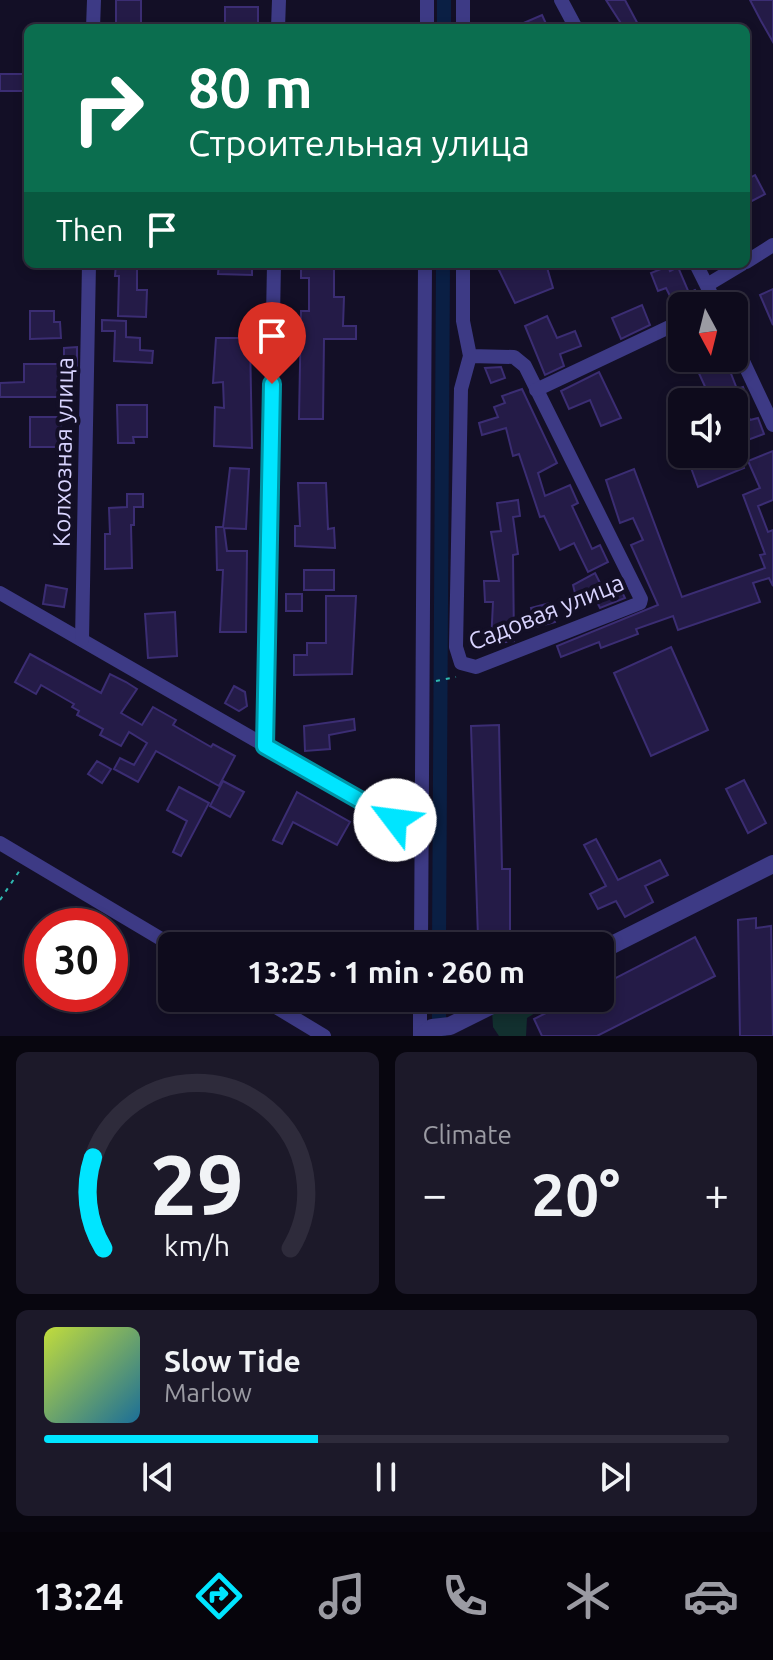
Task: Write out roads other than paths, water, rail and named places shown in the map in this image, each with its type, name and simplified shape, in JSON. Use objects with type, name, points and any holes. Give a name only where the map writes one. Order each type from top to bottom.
[{"type":"street","points":[[93,24],[94,0]]},
{"type":"street","points":[[278,24],[279,0]]},
{"type":"street","points":[[427,0],[427,24]]},
{"type":"street","points":[[463,0],[463,24]]},
{"type":"street","points":[[561,0],[574,24]]},
{"type":"street","points":[[750,259],[773,245]]},
{"type":"street","name":"Колхозная улица","points":[[82,640],[89,268]]},
{"type":"street","points":[[265,746],[274,268]]},
{"type":"street","points":[[421,932],[425,268]]},
{"type":"street","name":"Садовая улица","points":[[463,268],[463,321],[470,356],[461,389],[456,647],[458,657],[468,667],[476,667],[640,603],[640,596],[525,366],[514,357],[470,356]]},
{"type":"street","points":[[698,268],[710,292]]},
{"type":"street","points":[[707,285],[736,268]]},
{"type":"street","points":[[536,390],[668,328]]},
{"type":"street","points":[[748,372],[773,425]]},
{"type":"street","points":[[0,593],[422,836]]},
{"type":"street","points":[[0,843],[158,937]]},
{"type":"street","points":[[614,944],[773,864]]},
{"type":"street","points":[[284,1012],[324,1036]]},
{"type":"street","points":[[425,1012],[431,1032],[475,1012]]},
{"type":"waterway","points":[[444,0],[444,24]]},
{"type":"waterway","points":[[439,932],[443,268]]},
{"type":"waterway","points":[[439,1012],[439,1036]]}]
